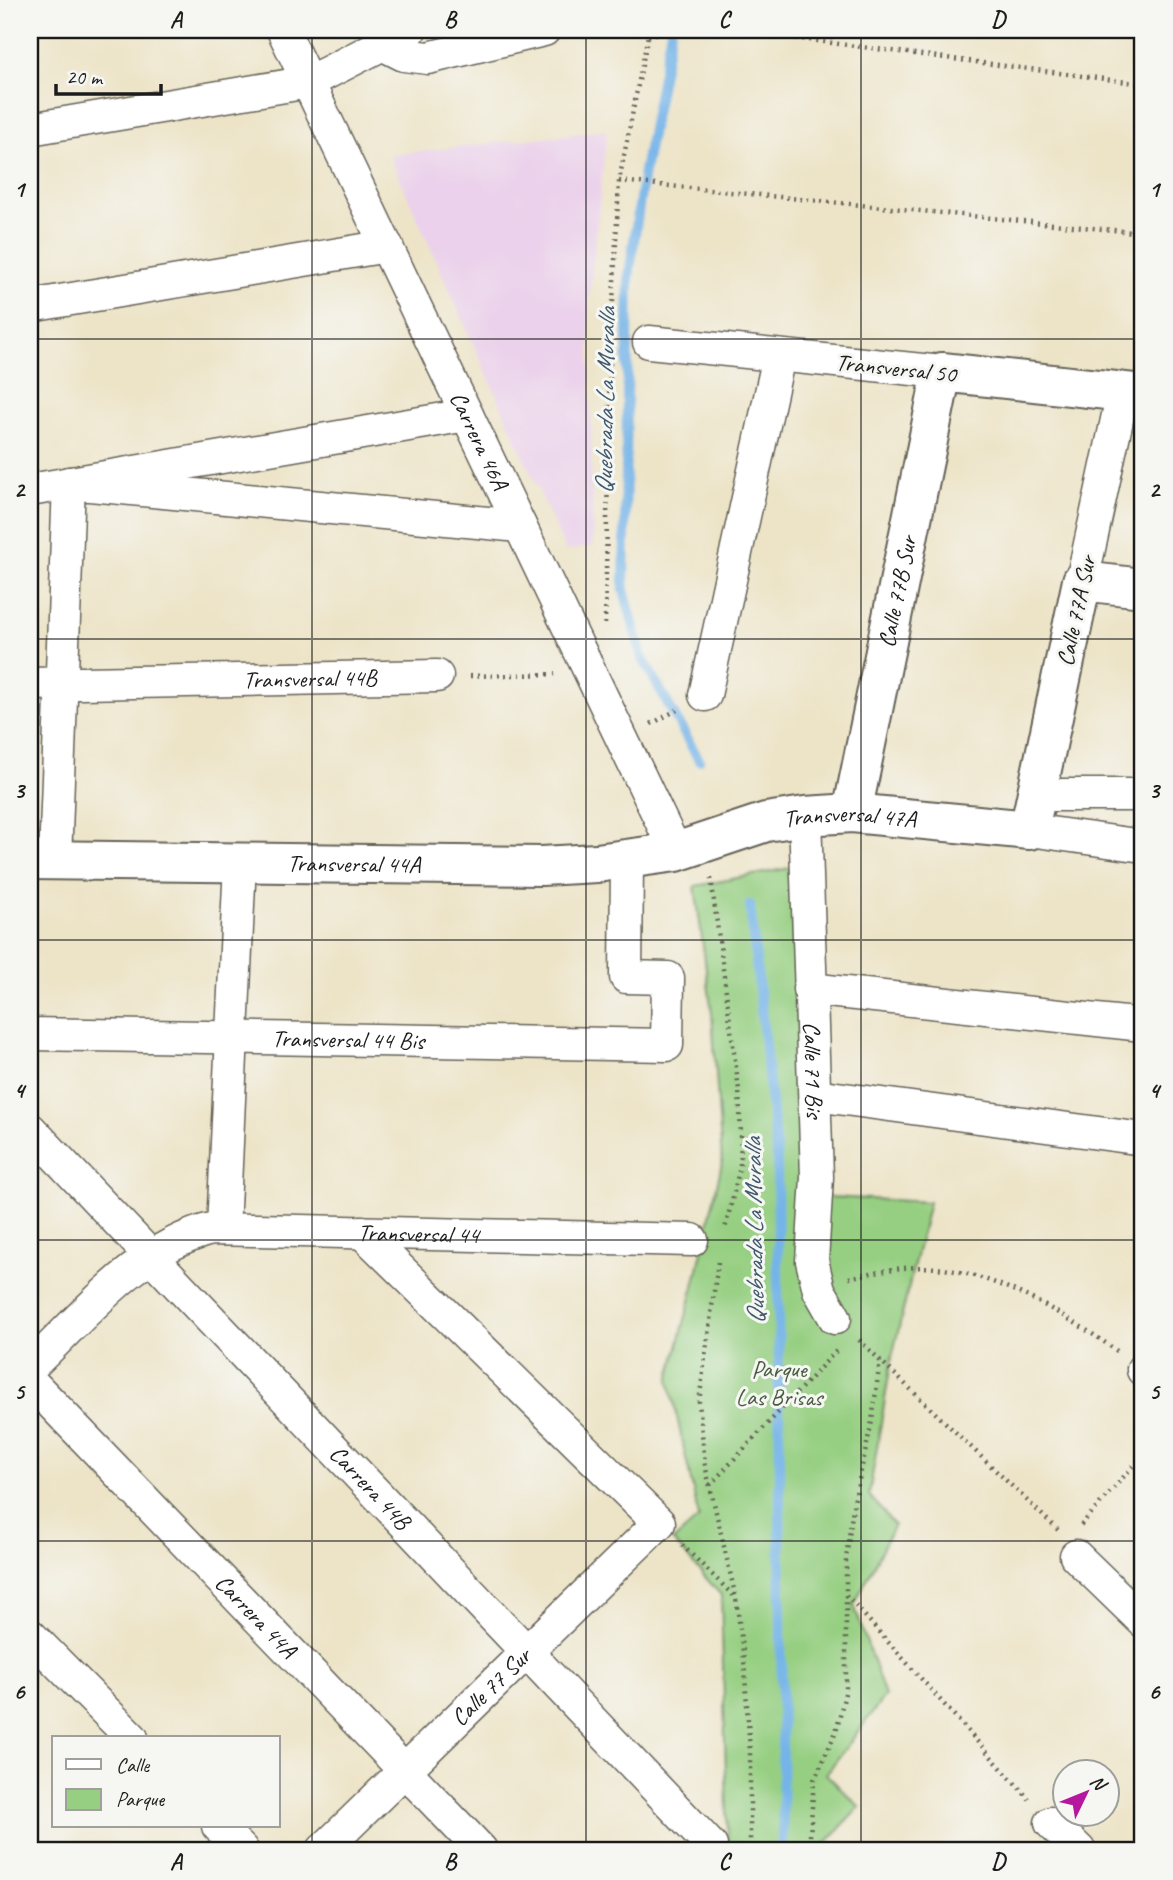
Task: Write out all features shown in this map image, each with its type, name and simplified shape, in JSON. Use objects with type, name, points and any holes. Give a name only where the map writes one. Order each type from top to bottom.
[{"type":"street","name":"Carrera 46A","points":[[284,30],[591,673],[692,848]]},
{"type":"street","points":[[30,129],[309,82],[410,30]]},
{"type":"street","points":[[382,44],[404,55],[428,58],[544,30]]},
{"type":"street","points":[[30,306],[387,246]]},
{"type":"street","name":"Transversal 50","points":[[649,342],[1133,393]]},
{"type":"street","points":[[692,702],[779,356]]},
{"type":"street","name":"Calle 77B Sur","points":[[852,813],[942,372]]},
{"type":"street","name":"Calle 77A Sur","points":[[1033,813],[1082,581],[1133,393]]},
{"type":"street","points":[[30,490],[467,415]]},
{"type":"street","points":[[69,483],[520,526]]},
{"type":"street","points":[[43,860],[62,684],[69,483]]},
{"type":"street","points":[[1082,581],[1143,588]]},
{"type":"street","name":"Transversal 44B","points":[[30,684],[437,676]]},
{"type":"street","name":"Transversal 47A","points":[[692,848],[766,822],[805,816],[852,813],[1033,813],[1143,795]]},
{"type":"street","points":[[1033,813],[1143,846]]},
{"type":"street","name":"Calle 71 Bis","points":[[805,816],[817,1177],[812,1261],[818,1290],[844,1326]]},
{"type":"street","name":"Transversal 44A","points":[[43,860],[541,866],[627,860],[692,848]]},
{"type":"street","name":"Transversal 44 Bis","points":[[30,1034],[667,1045],[668,978],[626,977],[627,860]]},
{"type":"street","points":[[223,1229],[240,862]]},
{"type":"street","points":[[809,989],[1143,1025]]},
{"type":"street","points":[[815,1094],[1143,1139]]},
{"type":"street","name":"Carrera 44B","points":[[30,1129],[711,1846]]},
{"type":"street","name":"Transversal 44","points":[[30,1367],[149,1255],[191,1234],[223,1229],[362,1232],[706,1246]]},
{"type":"street","points":[[362,1232],[659,1523]]},
{"type":"street","name":"Carrera 44A","points":[[30,1381],[481,1850]]},
{"type":"street","name":"Calle 77 Sur","points":[[323,1850],[659,1523]]},
{"type":"street","points":[[1072,1548],[1143,1621]]},
{"type":"street","points":[[30,1635],[130,1736]]},
{"type":"street","points":[[220,1828],[242,1850]]},
{"type":"street","points":[[1056,1828],[1079,1850]]},
{"type":"path","points":[[605,634],[610,363],[619,181],[648,33],[669,30]]},
{"type":"path","points":[[733,30],[1143,84]]},
{"type":"path","points":[[619,181],[659,188],[1143,233]]},
{"type":"path","points":[[437,676],[591,673]]},
{"type":"path","points":[[654,722],[692,702]]},
{"type":"path","points":[[692,848],[739,1090],[740,1167],[724,1233]]},
{"type":"path","points":[[706,1246],[699,1402],[710,1485],[736,1598],[750,1739],[750,1850]]},
{"type":"path","points":[[818,1290],[880,1270],[936,1268],[1000,1286],[1067,1316],[1143,1369]]},
{"type":"path","points":[[710,1485],[814,1375],[844,1326],[1072,1548],[1143,1455]]},
{"type":"path","points":[[809,1850],[814,1780],[836,1732],[846,1689],[846,1559],[853,1507],[872,1421],[880,1361]]},
{"type":"path","points":[[659,1523],[736,1598]]},
{"type":"path","points":[[846,1595],[1050,1822]]},
{"type":"shaded area","points":[[607,130],[589,298],[593,546],[566,551],[389,155]]},
{"type":"green space","name":"Parque Las Brisas","points":[[790,868],[809,1196],[929,1202],[892,1357],[869,1495],[894,1525],[854,1605],[885,1696],[826,1774],[860,1807],[822,1850],[728,1850],[721,1595],[673,1541],[699,1518],[669,1380],[722,1163],[712,1014],[695,886]]},
{"type":"waterway","name":"Quebrada La Muralla","points":[[671,30],[644,171],[629,276],[624,590],[642,657],[699,760]]},
{"type":"waterway","name":"Quebrada La Muralla","points":[[750,905],[777,1159],[783,1850]]}]
